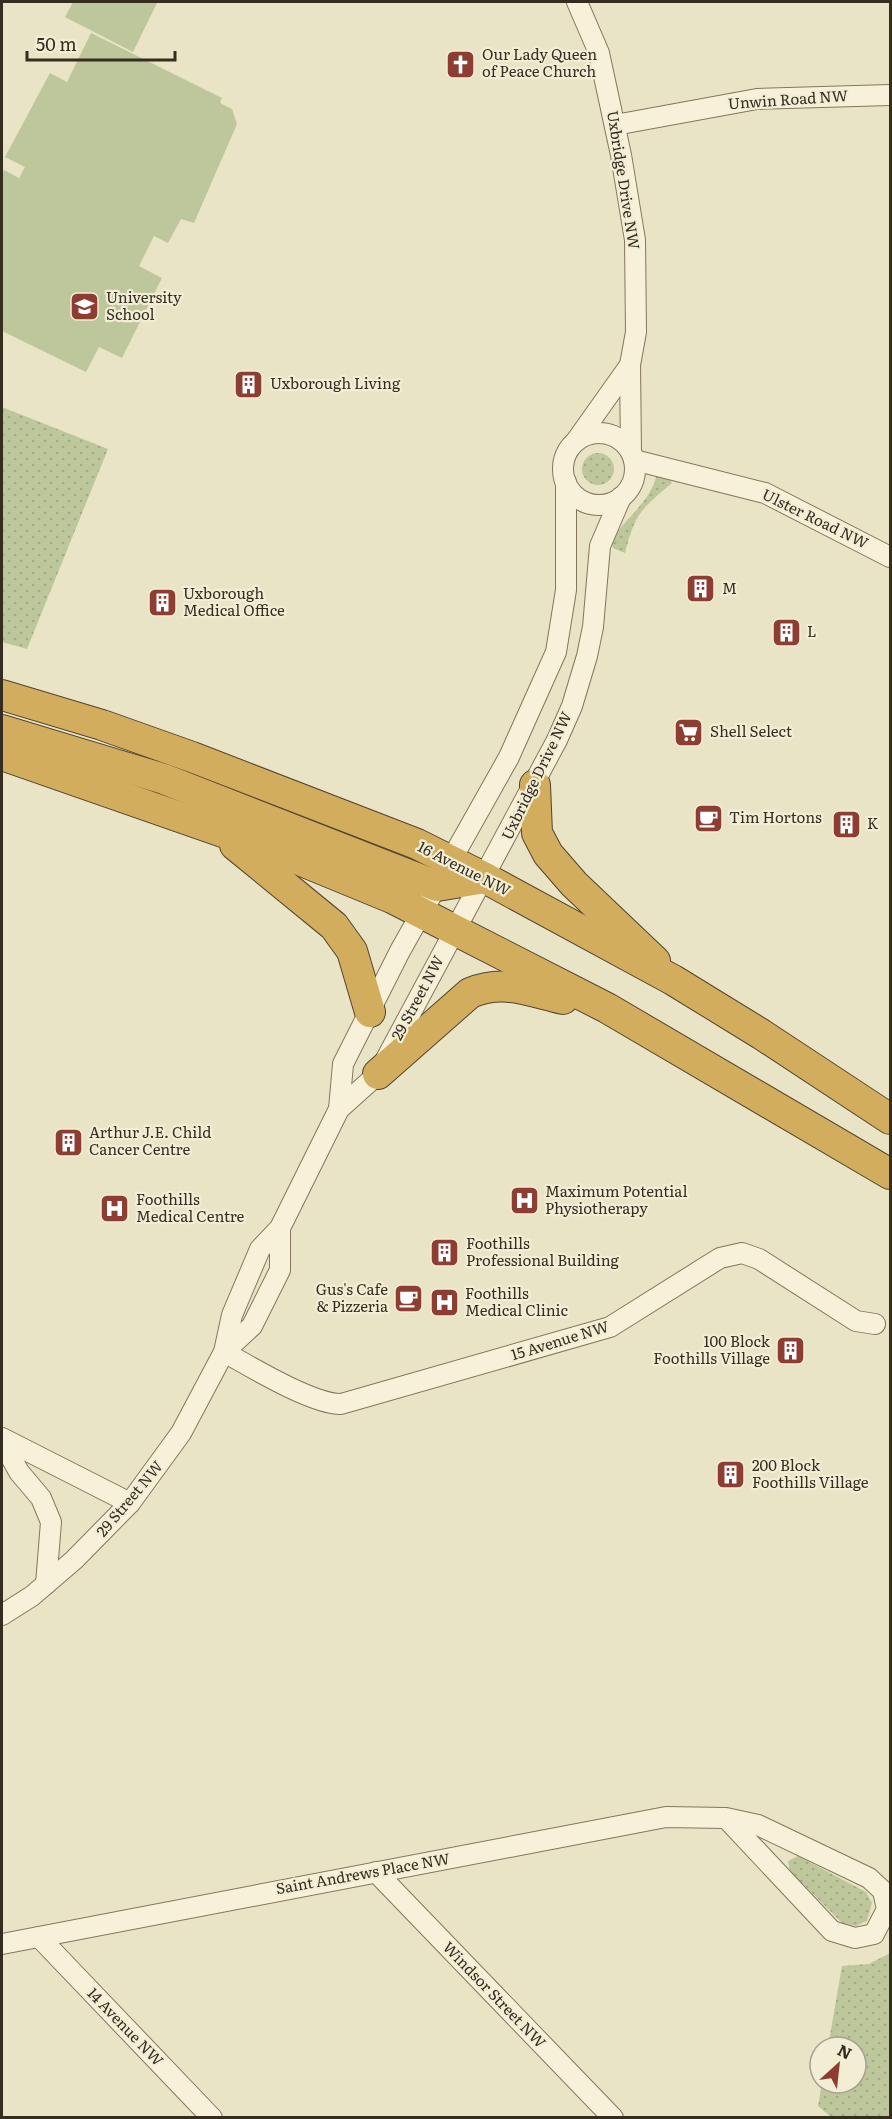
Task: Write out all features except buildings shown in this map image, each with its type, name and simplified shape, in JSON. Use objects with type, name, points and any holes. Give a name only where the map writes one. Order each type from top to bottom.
[{"type":"highway","name":"16 Avenue NW","points":[[2,695],[102,725],[192,757],[417,844],[444,873],[485,878],[673,980],[891,1119]]},
{"type":"highway","points":[[2,730],[164,779],[444,873]]},
{"type":"highway","points":[[2,755],[280,852],[421,913],[607,1008],[891,1174]]},
{"type":"highway","points":[[535,785],[537,833],[548,854],[574,884],[615,920],[673,980]]},
{"type":"highway","points":[[179,816],[241,848],[334,926],[352,951],[370,1012]]},
{"type":"highway","points":[[378,1074],[450,1008],[470,993],[485,987],[505,984],[607,1008]]},
{"type":"street","name":"Uxbridge Drive NW","points":[[577,2],[599,53],[615,125],[635,240],[636,332],[630,365],[632,456]]},
{"type":"street","name":"Unwin Road NW","points":[[615,125],[756,99],[891,95]]},
{"type":"street","name":"Uxbridge Drive NW","points":[[575,442],[630,365]]},
{"type":"street","points":[[444,873],[509,757],[556,652],[566,590],[564,461],[575,442],[594,434],[615,437],[632,456],[633,481],[621,497],[612,503],[590,504],[571,492],[566,482]]},
{"type":"street","name":"Ulster Road NW","points":[[632,456],[765,493],[890,554]]},
{"type":"street","name":"Uxbridge Drive NW","points":[[485,878],[535,785],[572,706],[593,627],[600,546],[621,497]]},
{"type":"street","name":"29 Street NW","points":[[2,1616],[46,1584],[87,1548],[130,1503],[181,1433],[224,1352],[232,1315],[260,1250],[280,1228],[339,1109],[343,1064],[444,873]]},
{"type":"street","name":"29 Street NW","points":[[339,1109],[378,1074],[485,878]]},
{"type":"street","name":"29 Street NW","points":[[224,1352],[252,1326],[280,1270],[280,1228]]},
{"type":"street","name":"15 Avenue NW","points":[[224,1352],[290,1386],[331,1404],[341,1404],[610,1327],[720,1258],[742,1253],[759,1259],[856,1321],[875,1324]]},
{"type":"street","points":[[2,1440],[130,1503]]},
{"type":"street","points":[[2,1440],[20,1472],[41,1498],[51,1522],[46,1584]]},
{"type":"street","name":"Saint Andrews Place NW","points":[[2,1944],[666,1817],[726,1818],[758,1825],[869,1878],[883,1891],[887,1909],[874,1934],[855,1938],[832,1931],[726,1818]]},
{"type":"street","name":"Windsor Street NW","points":[[376,1872],[613,2118]]},
{"type":"street","name":"14 Avenue NW","points":[[39,1937],[212,2118]]},
{"type":"green space","points":[[73,2],[157,3],[133,52],[65,17]]},
{"type":"green space","name":"University School","points":[[91,33],[222,98],[220,103],[232,109],[237,124],[194,223],[181,219],[168,243],[154,236],[139,266],[162,278],[122,358],[99,347],[86,372],[2,331],[2,174],[4,170],[19,178],[25,167],[5,157],[50,73],[67,82]]},
{"type":"green space","points":[[2,407],[108,449],[27,649],[2,642]]},
{"type":"green space","points":[[598,453],[610,457],[614,469],[610,481],[598,485],[586,481],[582,469],[586,457]]},
{"type":"green space","points":[[657,474],[669,477],[672,483],[641,512],[625,553],[613,548],[611,541],[643,502]]},
{"type":"green space","points":[[798,1856],[866,1892],[872,1903],[867,1921],[856,1926],[843,1924],[790,1871],[788,1861]]},
{"type":"green space","points":[[890,1953],[890,2117],[831,2117],[818,2106],[820,2095],[868,2095],[868,2035],[830,2035],[842,1966],[869,1964]]},
{"type":"place","name":"Our Lady Queen of Peace Church","points":[[461,64]]},
{"type":"place","name":"University School","points":[[85,307]]},
{"type":"place","name":"Uxborough Living","points":[[249,384]]},
{"type":"place","name":"M","points":[[701,589]]},
{"type":"place","name":"Uxborough Medical Office","points":[[162,603]]},
{"type":"place","name":"L","points":[[786,632]]},
{"type":"place","name":"Shell Select","points":[[689,732]]},
{"type":"place","name":"Tim Hortons","points":[[708,818]]},
{"type":"place","name":"K","points":[[846,824]]},
{"type":"place","name":"Arthur J.E. Child Cancer Centre","points":[[68,1142]]},
{"type":"place","name":"Maximum Potential Physiotherapy","points":[[524,1201]]},
{"type":"place","name":"Foothills Medical Centre","points":[[115,1209]]},
{"type":"place","name":"Foothills Professional Building","points":[[445,1253]]},
{"type":"place","name":"Gus's Cafe & Pizzeria","points":[[409,1299]]},
{"type":"place","name":"Foothills Medical Clinic","points":[[444,1303]]},
{"type":"place","name":"100 Block Foothills Village","points":[[791,1351]]},
{"type":"place","name":"200 Block Foothills Village","points":[[731,1475]]}]
